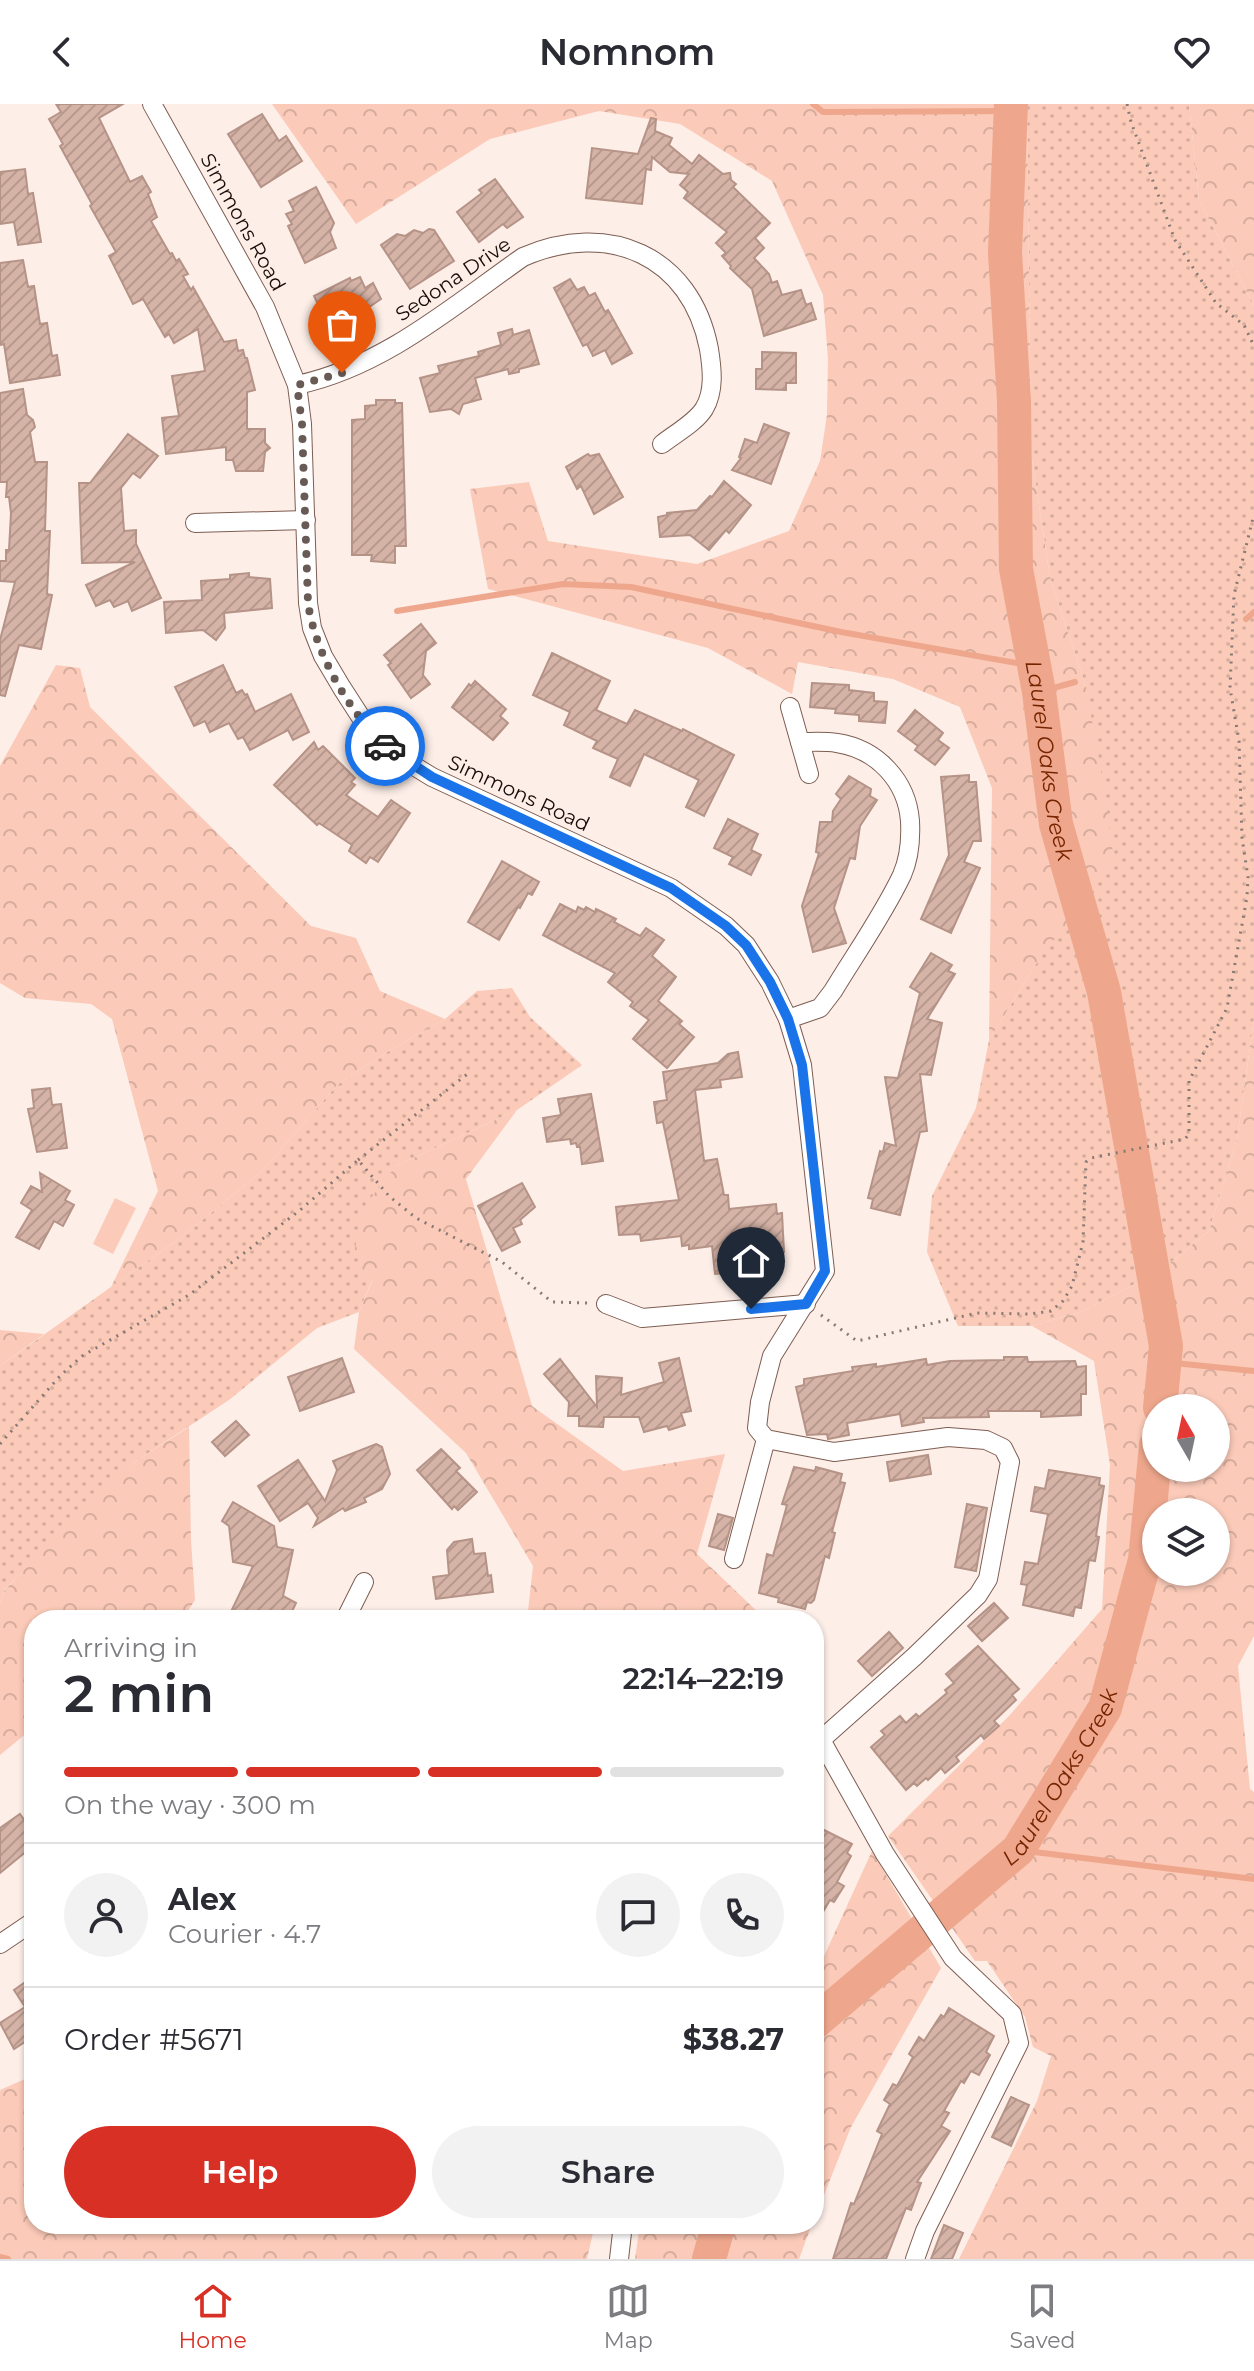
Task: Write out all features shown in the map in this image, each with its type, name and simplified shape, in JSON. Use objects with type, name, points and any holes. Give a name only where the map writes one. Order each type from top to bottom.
[{"type":"street","name":"Simmons Road","points":[[152,104],[265,307],[297,385],[302,424],[308,603],[312,628],[323,656],[342,688],[383,744],[401,758],[432,777],[671,888],[702,909],[746,945],[770,982],[788,1019],[802,1065],[825,1271],[772,1356],[757,1428],[766,1439]]},
{"type":"street","name":"Sedona Drive","points":[[297,385],[342,373],[370,360],[523,257],[571,242],[599,241],[628,247],[674,278],[695,303],[705,331],[711,362],[711,395],[700,415],[662,444]]},
{"type":"street","points":[[195,523],[306,520]]},
{"type":"street","points":[[790,707],[809,774]]},
{"type":"street","points":[[788,1019],[820,1008],[833,991],[903,874],[911,845],[909,807],[900,784],[882,763],[863,751],[838,743],[800,742]]},
{"type":"street","points":[[606,1304],[642,1318],[806,1304]]},
{"type":"street","points":[[734,1559],[766,1439],[834,1452],[948,1437],[986,1440],[1003,1448],[1010,1462],[988,1579],[978,1595],[914,1657],[824,1737]]},
{"type":"street","points":[[350,1610],[364,1582]]},
{"type":"street","points":[[824,1754],[953,1958],[1012,2014],[1019,2043],[925,2231],[915,2259]]},
{"type":"street","points":[[0,1944],[24,1928]]},
{"type":"street","points":[[619,2259],[622,2234]]},
{"type":"path","points":[[1127,104],[1175,240],[1216,303],[1244,325],[1254,346]]},
{"type":"path","points":[[806,1304],[857,1341],[977,1313],[1030,1314],[1051,1311],[1063,1301],[1072,1286],[1083,1242],[1086,1162],[1091,1158],[1185,1139],[1189,1134],[1189,1081],[1227,1008],[1247,897],[1239,741],[1230,688],[1234,595],[1254,514]]},
{"type":"path","points":[[0,1444],[60,1376],[82,1356],[189,1295],[299,1211],[470,1072]]},
{"type":"path","points":[[358,1160],[389,1196],[416,1218],[502,1262],[552,1302],[606,1304]]},
{"type":"green space","points":[[272,104],[1027,104],[1031,453],[1050,577],[1086,687],[1114,862],[1037,962],[989,1040],[992,788],[960,707],[893,679],[798,662],[792,694],[708,648],[488,589],[470,489],[529,482],[548,541],[697,564],[789,531],[820,461],[827,415],[828,359],[823,295],[772,181],[680,124],[599,111],[490,139],[356,224]]},
{"type":"green space","points":[[1027,104],[1189,104],[1199,200],[1254,305],[1254,1019],[1237,1139],[1209,1231],[1160,1271],[1083,1311],[1032,1326],[958,1326],[927,1252],[932,1196],[976,1108],[989,1040],[1037,962],[1086,687],[1050,577],[1031,453]]},
{"type":"green space","points":[[1189,104],[1254,104],[1254,305],[1199,200]]},
{"type":"green space","points":[[56,665],[80,668],[90,707],[311,926],[356,938],[380,991],[445,1019],[337,1085],[262,1171],[184,1235],[111,1287],[158,1191],[112,1019],[91,1004],[25,998],[0,983],[0,766]]},
{"type":"green space","points":[[512,988],[530,1017],[582,1065],[517,1110],[396,1166],[354,1253],[372,1280],[359,1312],[317,1328],[229,1400],[136,1461],[4,1590],[0,1603],[0,1366],[184,1235],[262,1171],[337,1085],[445,1019],[477,991]]},
{"type":"green space","points":[[1254,1019],[1254,1636],[1238,1666],[1250,1789],[1254,1792],[1254,2259],[959,2259],[1037,2101],[1051,2056],[1033,2047],[1025,2017],[987,1961],[975,1961],[888,1836],[1009,1716],[1102,1609],[1110,1465],[1094,1361],[1032,1326],[1083,1311],[1160,1271],[1209,1231],[1237,1139]]},
{"type":"green space","points":[[517,1110],[466,1179],[532,1406],[623,1471],[725,1454],[697,1554],[756,1610],[528,1610],[533,1566],[466,1453],[354,1349],[359,1312],[372,1281],[354,1253],[363,1208],[396,1166]]},
{"type":"green space","points":[[115,1198],[136,1208],[113,1254],[93,1244]]},
{"type":"green space","points":[[0,1330],[44,1334],[0,1366]]},
{"type":"green space","points":[[189,1427],[195,1600],[188,1610],[24,1610],[24,1735],[0,1755],[0,1603],[4,1591],[61,1531],[136,1461]]},
{"type":"green space","points":[[872,1851],[941,1968],[851,2127],[824,2195],[824,1956]]},
{"type":"green space","points":[[24,2079],[24,2234],[593,2234],[587,2259],[0,2259],[0,2090]]},
{"type":"green space","points":[[639,2234],[808,2234],[799,2259],[635,2259]]},
{"type":"building","points":[[56,104],[123,104],[99,118],[130,182],[142,176],[151,192],[148,194],[157,217],[151,221],[170,254],[176,261],[179,259],[188,274],[183,276],[191,290],[193,287],[224,342],[236,340],[238,351],[243,350],[247,358],[255,390],[247,392],[247,429],[265,429],[265,443],[270,448],[265,452],[263,471],[236,471],[233,460],[226,460],[226,447],[166,454],[162,418],[179,416],[172,376],[205,371],[198,329],[174,343],[169,334],[165,337],[143,299],[133,304],[109,256],[116,252],[90,206],[92,204],[49,119],[61,112]]},
{"type":"building","points":[[262,114],[279,141],[286,136],[302,161],[261,187],[228,134]]},
{"type":"building","points":[[651,118],[656,119],[655,131],[672,138],[669,145],[692,164],[699,155],[723,174],[730,173],[731,180],[736,184],[733,187],[770,223],[755,238],[764,248],[754,258],[769,274],[772,283],[777,281],[782,295],[801,290],[806,305],[811,303],[816,319],[764,336],[752,289],[730,268],[722,256],[726,253],[716,243],[727,232],[684,198],[688,192],[680,185],[689,174],[670,172],[652,157],[651,170],[646,169],[642,204],[586,198],[592,148],[638,154]]},
{"type":"building","points":[[25,169],[28,194],[33,193],[41,242],[18,245],[14,222],[0,224],[0,172]]},
{"type":"building","points":[[495,179],[523,217],[507,228],[503,224],[479,242],[457,212]]},
{"type":"building","points":[[316,187],[334,223],[330,232],[336,248],[305,263],[288,226],[292,224],[286,214],[294,211],[289,201]]},
{"type":"building","points":[[414,230],[423,233],[434,230],[454,261],[410,289],[381,245],[397,234],[405,236]]},
{"type":"building","points":[[23,260],[28,287],[34,286],[40,324],[47,323],[52,356],[57,355],[60,375],[10,383],[4,344],[0,345],[0,263]]},
{"type":"building","points":[[360,277],[365,288],[373,283],[381,299],[359,314],[362,319],[332,334],[314,296],[350,278],[351,281]]},
{"type":"building","points":[[570,279],[577,290],[584,287],[589,296],[595,293],[632,353],[612,364],[605,350],[593,356],[587,344],[583,346],[554,288]]},
{"type":"building","points":[[512,329],[513,335],[529,330],[539,364],[519,369],[519,372],[509,374],[508,369],[475,378],[481,399],[463,404],[459,414],[451,409],[430,412],[420,378],[440,373],[438,366],[479,356],[478,352],[501,345],[498,333]]},
{"type":"building","points":[[762,352],[796,353],[796,383],[786,383],[786,390],[756,389],[756,369],[762,369]]},
{"type":"building","points":[[23,389],[27,415],[35,427],[30,432],[35,462],[47,462],[45,531],[50,531],[47,594],[52,595],[41,649],[19,645],[5,696],[0,695],[0,640],[15,582],[0,581],[0,561],[6,561],[6,550],[9,550],[11,513],[9,497],[6,497],[7,482],[0,482],[0,393]]},
{"type":"building","points":[[376,400],[402,403],[406,546],[395,546],[395,563],[371,561],[372,555],[352,555],[352,420],[365,419],[365,406],[376,405]]},
{"type":"building","points":[[764,424],[789,433],[771,484],[732,470],[741,458],[745,439],[757,443]]},
{"type":"building","points":[[128,434],[158,456],[140,478],[133,473],[121,488],[124,531],[136,530],[136,544],[161,598],[132,611],[128,601],[114,607],[110,600],[96,606],[86,585],[135,562],[82,563],[79,483],[90,483]]},
{"type":"building","points":[[588,454],[599,454],[623,497],[594,514],[581,486],[577,489],[566,467]]},
{"type":"building","points":[[724,481],[751,505],[729,533],[726,530],[709,550],[690,535],[660,537],[658,517],[697,510]]},
{"type":"building","points":[[249,573],[249,577],[270,579],[272,608],[224,613],[225,628],[216,640],[203,630],[166,633],[164,602],[202,600],[201,581],[230,579],[230,575]]},
{"type":"building","points":[[421,624],[436,643],[426,651],[423,675],[430,684],[411,698],[384,655]]},
{"type":"building","points":[[552,653],[610,681],[596,710],[627,724],[635,710],[683,729],[734,755],[704,816],[686,807],[699,780],[644,754],[630,786],[610,777],[618,759],[593,748],[597,741],[564,725],[570,712],[533,695]]},
{"type":"building","points":[[223,665],[236,693],[242,690],[247,694],[255,712],[291,694],[309,732],[293,740],[288,730],[250,750],[243,737],[238,739],[229,723],[210,732],[205,721],[194,726],[175,687]]},
{"type":"building","points":[[475,681],[506,709],[500,716],[508,723],[493,740],[452,707],[469,684],[471,686]]},
{"type":"building","points":[[812,683],[849,685],[849,690],[874,693],[874,701],[887,702],[885,723],[859,721],[859,715],[835,713],[836,709],[810,707]]},
{"type":"building","points":[[915,710],[943,733],[938,740],[949,748],[935,765],[915,750],[918,746],[898,731]]},
{"type":"building","points":[[314,742],[318,750],[323,746],[355,778],[351,782],[355,785],[346,795],[378,817],[391,800],[410,813],[378,862],[370,857],[366,863],[349,851],[352,845],[319,823],[317,825],[274,785]]},
{"type":"building","points":[[969,775],[969,782],[976,782],[981,841],[973,841],[964,862],[980,868],[951,933],[921,919],[949,855],[941,777]]},
{"type":"building","points":[[849,776],[871,789],[870,796],[877,800],[860,826],[855,859],[850,858],[834,908],[846,943],[813,952],[802,906],[819,853],[816,852],[820,822],[832,822],[833,811],[841,799],[836,794]]},
{"type":"building","points":[[728,819],[758,834],[751,850],[761,855],[751,875],[729,864],[733,857],[714,848]]},
{"type":"building","points":[[502,861],[539,882],[532,895],[528,893],[518,907],[499,940],[468,922]]},
{"type":"building","points":[[560,904],[576,912],[578,907],[595,912],[596,909],[640,936],[646,928],[664,940],[652,956],[676,977],[658,1001],[682,1021],[679,1024],[694,1037],[667,1068],[633,1039],[649,1020],[630,1006],[633,1002],[608,982],[615,973],[543,935]]},
{"type":"building","points":[[931,953],[952,965],[948,971],[955,974],[927,1019],[942,1023],[931,1075],[920,1074],[927,1131],[920,1132],[900,1215],[871,1208],[873,1199],[868,1198],[880,1151],[883,1152],[885,1143],[896,1146],[885,1077],[898,1078],[920,993],[910,987]]},
{"type":"building","points":[[738,1052],[742,1077],[720,1080],[721,1087],[695,1090],[704,1161],[717,1159],[729,1209],[776,1204],[777,1214],[782,1213],[784,1252],[734,1257],[736,1272],[715,1274],[712,1246],[689,1249],[689,1245],[682,1246],[681,1236],[641,1241],[640,1234],[619,1235],[616,1207],[679,1200],[663,1122],[657,1123],[654,1102],[667,1100],[663,1072],[718,1063],[728,1054]]},
{"type":"building","points":[[50,1088],[52,1105],[61,1104],[67,1148],[37,1152],[28,1109],[34,1108],[32,1090]]},
{"type":"building","points":[[591,1094],[603,1161],[582,1164],[580,1147],[576,1143],[571,1144],[570,1139],[547,1142],[543,1118],[561,1115],[558,1099]]},
{"type":"building","points":[[40,1173],[70,1191],[65,1200],[74,1205],[63,1226],[54,1221],[39,1249],[16,1237],[32,1210],[21,1203],[31,1186],[42,1192]]},
{"type":"building","points":[[522,1183],[535,1207],[520,1220],[522,1224],[513,1228],[520,1242],[502,1251],[478,1206]]},
{"type":"building","points":[[1004,1357],[1027,1357],[1028,1362],[1075,1361],[1077,1367],[1086,1366],[1086,1394],[1081,1394],[1081,1415],[1041,1417],[1041,1411],[988,1411],[989,1417],[923,1418],[924,1422],[902,1426],[900,1414],[847,1423],[849,1435],[828,1439],[827,1434],[807,1435],[796,1387],[804,1385],[804,1379],[876,1364],[876,1367],[926,1359],[927,1365],[950,1361],[1004,1360]]},
{"type":"building","points":[[342,1358],[354,1392],[300,1411],[288,1377]]},
{"type":"building","points":[[679,1358],[691,1411],[681,1413],[685,1425],[669,1430],[667,1426],[644,1432],[639,1417],[604,1417],[603,1427],[579,1426],[579,1416],[568,1416],[569,1402],[544,1374],[560,1359],[597,1407],[596,1376],[622,1378],[621,1395],[664,1382],[659,1363]]},
{"type":"building","points":[[236,1421],[249,1435],[225,1456],[212,1442]]},
{"type":"building","points":[[376,1444],[382,1447],[390,1474],[382,1489],[364,1498],[366,1502],[345,1511],[343,1508],[314,1526],[318,1518],[308,1503],[280,1521],[258,1486],[298,1460],[325,1501],[337,1470],[333,1461]]},
{"type":"building","points":[[441,1449],[460,1468],[456,1471],[477,1492],[458,1510],[454,1506],[452,1509],[417,1470]]},
{"type":"building","points":[[928,1455],[931,1474],[890,1481],[887,1462]]},
{"type":"building","points":[[794,1467],[815,1471],[816,1467],[842,1474],[840,1482],[845,1483],[832,1532],[835,1533],[829,1558],[825,1556],[814,1600],[807,1602],[805,1609],[759,1593],[767,1554],[773,1556],[787,1505],[782,1504]]},
{"type":"building","points":[[1049,1470],[1100,1478],[1099,1485],[1104,1486],[1095,1561],[1089,1560],[1081,1608],[1075,1607],[1073,1616],[1023,1605],[1027,1585],[1021,1584],[1025,1562],[1038,1564],[1048,1514],[1031,1511],[1035,1487],[1045,1489]]},
{"type":"building","points":[[233,1502],[274,1526],[277,1547],[293,1550],[283,1596],[296,1603],[293,1610],[232,1610],[253,1566],[233,1562],[229,1526],[222,1521]]},
{"type":"building","points":[[967,1504],[987,1508],[976,1571],[955,1567]]},
{"type":"building","points":[[718,1514],[733,1518],[724,1550],[709,1546]]},
{"type":"building","points":[[472,1539],[474,1554],[485,1553],[493,1592],[436,1599],[433,1577],[449,1575],[447,1550],[454,1542]]},
{"type":"building","points":[[994,1603],[1008,1618],[982,1641],[968,1626]]},
{"type":"building","points":[[889,1632],[903,1648],[872,1676],[858,1661]]},
{"type":"building","points":[[978,1646],[1019,1689],[1012,1695],[1016,1700],[994,1721],[999,1726],[984,1739],[981,1735],[956,1757],[959,1761],[945,1773],[941,1768],[928,1780],[926,1778],[917,1786],[914,1783],[906,1790],[871,1747],[885,1735],[881,1731],[900,1716],[906,1723],[916,1714],[919,1717],[947,1693],[945,1690],[954,1683],[946,1674]]},
{"type":"building","points":[[20,1814],[24,1819],[24,1853],[0,1873],[0,1828]]},
{"type":"building","points":[[824,1830],[852,1844],[847,1853],[851,1856],[837,1882],[844,1886],[834,1902],[830,1900],[824,1910]]},
{"type":"building","points":[[24,1983],[24,2005],[14,1990]]},
{"type":"building","points":[[24,2008],[24,2042],[14,2049],[0,2023]]},
{"type":"building","points":[[949,2008],[994,2036],[986,2052],[990,2055],[979,2075],[971,2071],[964,2083],[961,2081],[944,2111],[949,2113],[941,2126],[950,2131],[917,2182],[921,2183],[911,2210],[906,2208],[886,2259],[833,2259],[851,2203],[854,2204],[882,2134],[877,2131],[890,2104],[884,2100],[893,2084],[897,2086],[913,2057],[909,2054],[919,2037],[924,2041]]},
{"type":"building","points":[[1011,2097],[1029,2105],[1011,2146],[992,2137]]},
{"type":"building","points":[[944,2225],[963,2233],[952,2259],[931,2259]]},
{"type":"waterway","points":[[813,104],[823,112],[1012,111]]},
{"type":"waterway","name":"Laurel Oaks Creek","points":[[1011,104],[1005,253],[1014,401],[1016,569],[1039,692],[1056,824],[1104,992],[1166,1346],[1161,1394]]},
{"type":"waterway","points":[[397,611],[563,584],[631,587],[841,632],[1034,666]]},
{"type":"waterway","points":[[1246,619],[1254,612]]},
{"type":"waterway","points":[[1039,692],[1075,682]]},
{"type":"waterway","points":[[1164,1362],[1254,1371]]},
{"type":"waterway","name":"Laurel Oaks Creek","points":[[824,2015],[1018,1850],[1105,1708],[1145,1560],[1152,1482]]},
{"type":"waterway","points":[[1018,1850],[1254,1879]]},
{"type":"waterway","name":"Laurel Oaks Creek","points":[[709,2259],[716,2234]]},
{"type":"waterway","points":[[0,2257],[8,2259]]},
{"type":"way so far","points":[[342,373],[297,385],[301,404],[308,603],[312,628],[323,656],[362,719],[385,746]]},
{"type":"route","points":[[385,746],[432,777],[671,888],[726,926],[746,945],[758,963],[788,1019],[802,1065],[825,1271],[806,1304],[751,1309]]}]
